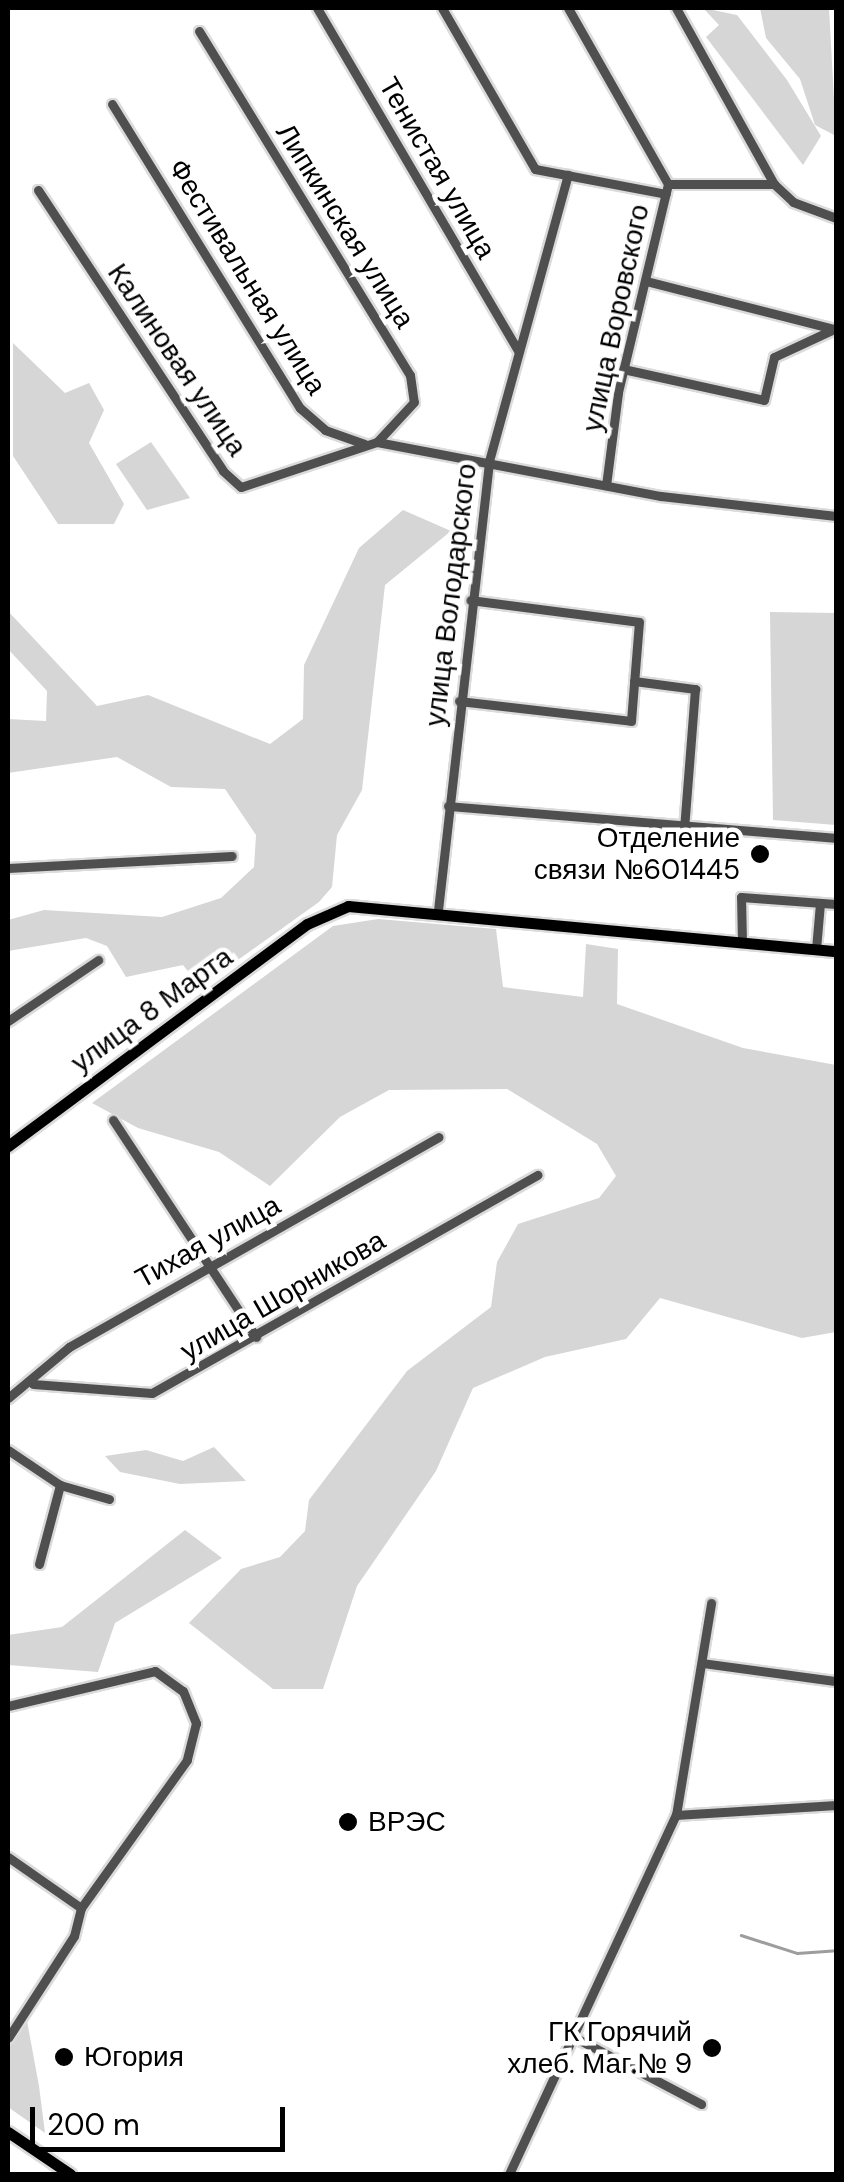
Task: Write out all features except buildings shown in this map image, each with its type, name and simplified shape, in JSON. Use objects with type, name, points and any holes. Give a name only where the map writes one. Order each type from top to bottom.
[{"type":"main road","name":"улица 8 Марта","points":[[8,1146],[326,913],[372,904],[438,910]]},
{"type":"main road","points":[[438,910],[836,951]]},
{"type":"main road","points":[[8,2132],[70,2174]]},
{"type":"street","name":"Тенистая улица","points":[[317,8],[518,351]]},
{"type":"street","points":[[442,8],[536,168],[667,189],[774,184]]},
{"type":"street","name":"улица Воровского","points":[[568,8],[667,189],[623,369],[606,485]]},
{"type":"street","points":[[676,8],[774,184],[793,202],[836,218]]},
{"type":"street","name":"Липкинская улица","points":[[199,30],[410,375],[414,402],[372,443]]},
{"type":"street","name":"Фестивальная улица","points":[[112,104],[300,408],[325,430],[372,443]]},
{"type":"street","name":"улица Володарского","points":[[438,910],[470,600],[489,461],[568,176]]},
{"type":"street","name":"Калиновая улица","points":[[38,190],[230,481],[242,487],[372,443],[606,485],[836,516]]},
{"type":"street","points":[[646,281],[835,330]]},
{"type":"street","points":[[623,369],[764,400],[774,358],[835,330]]},
{"type":"street","points":[[459,701],[631,720],[638,622],[470,600]]},
{"type":"street","points":[[634,680],[694,688],[684,828]]},
{"type":"street","points":[[448,806],[836,838]]},
{"type":"street","points":[[8,868],[232,856]]},
{"type":"street","points":[[742,943],[741,898],[836,904]]},
{"type":"street","points":[[816,949],[820,903]]},
{"type":"street","points":[[8,1021],[98,960]]},
{"type":"street","points":[[113,1120],[256,1337]]},
{"type":"street","name":"Тихая улица","points":[[8,1398],[34,1384],[68,1347],[439,1137]]},
{"type":"street","name":"улица Шорникова","points":[[34,1384],[152,1394],[538,1174]]},
{"type":"street","points":[[8,1450],[60,1485],[109,1499]]},
{"type":"street","points":[[39,1564],[60,1485]]},
{"type":"street","points":[[509,2174],[676,1815],[711,1603]]},
{"type":"street","points":[[702,1663],[836,1681]]},
{"type":"street","points":[[8,1706],[154,1671],[183,1690],[196,1723],[165,1797],[81,1908],[74,1936],[8,2038]]},
{"type":"street","points":[[676,1815],[836,1805]]},
{"type":"street","points":[[8,1858],[81,1908]]},
{"type":"street","points":[[572,2036],[701,2104]]},
{"type":"shaded area","points":[[703,8],[737,15],[787,80],[821,136],[803,165],[706,37],[719,25]]},
{"type":"shaded area","points":[[760,8],[829,8],[836,136],[815,125],[800,79],[766,38]]},
{"type":"shaded area","points":[[13,343],[65,393],[89,383],[104,410],[89,443],[124,504],[114,524],[58,524],[13,456]]},
{"type":"shaded area","points":[[151,442],[190,498],[147,510],[116,464]]},
{"type":"shaded area","points":[[403,510],[451,531],[385,585],[362,790],[337,835],[332,887],[319,902],[200,987],[183,965],[126,977],[107,946],[86,938],[8,951],[8,920],[44,910],[162,917],[221,898],[254,867],[256,835],[225,789],[171,787],[117,757],[8,773],[8,719],[46,721],[47,691],[8,649],[8,611],[97,706],[148,695],[270,744],[303,719],[304,665],[359,548]]},
{"type":"shaded area","points":[[770,612],[836,613],[836,825],[773,820]]},
{"type":"shaded area","points":[[378,919],[496,929],[503,987],[583,997],[586,944],[618,949],[617,1004],[743,1048],[836,1065],[836,1332],[802,1338],[660,1298],[626,1339],[545,1357],[473,1388],[436,1471],[357,1586],[323,1689],[273,1689],[189,1623],[241,1569],[280,1557],[305,1531],[309,1500],[407,1371],[491,1307],[497,1262],[518,1224],[599,1198],[616,1176],[597,1144],[507,1089],[389,1090],[340,1117],[270,1186],[219,1152],[138,1128],[92,1103],[333,926]]},
{"type":"shaded area","points":[[214,1447],[246,1481],[180,1484],[120,1472],[105,1456],[146,1450],[183,1461]]},
{"type":"shaded area","points":[[185,1530],[222,1558],[115,1623],[98,1672],[8,1665],[8,1635],[62,1627]]},
{"type":"shaded area","points":[[27,2021],[45,2133],[8,2107],[8,2048]]},
{"type":"waterway","points":[[741,1935],[797,1953],[836,1950]]},
{"type":"place","name":"Отделение связи №601445","points":[[760,854]]},
{"type":"place","name":"ВРЭС","points":[[348,1822]]},
{"type":"place","name":"ГК Горячий хлеб. Маг.№ 9","points":[[712,2048]]},
{"type":"place","name":"Югория","points":[[64,2057]]}]
